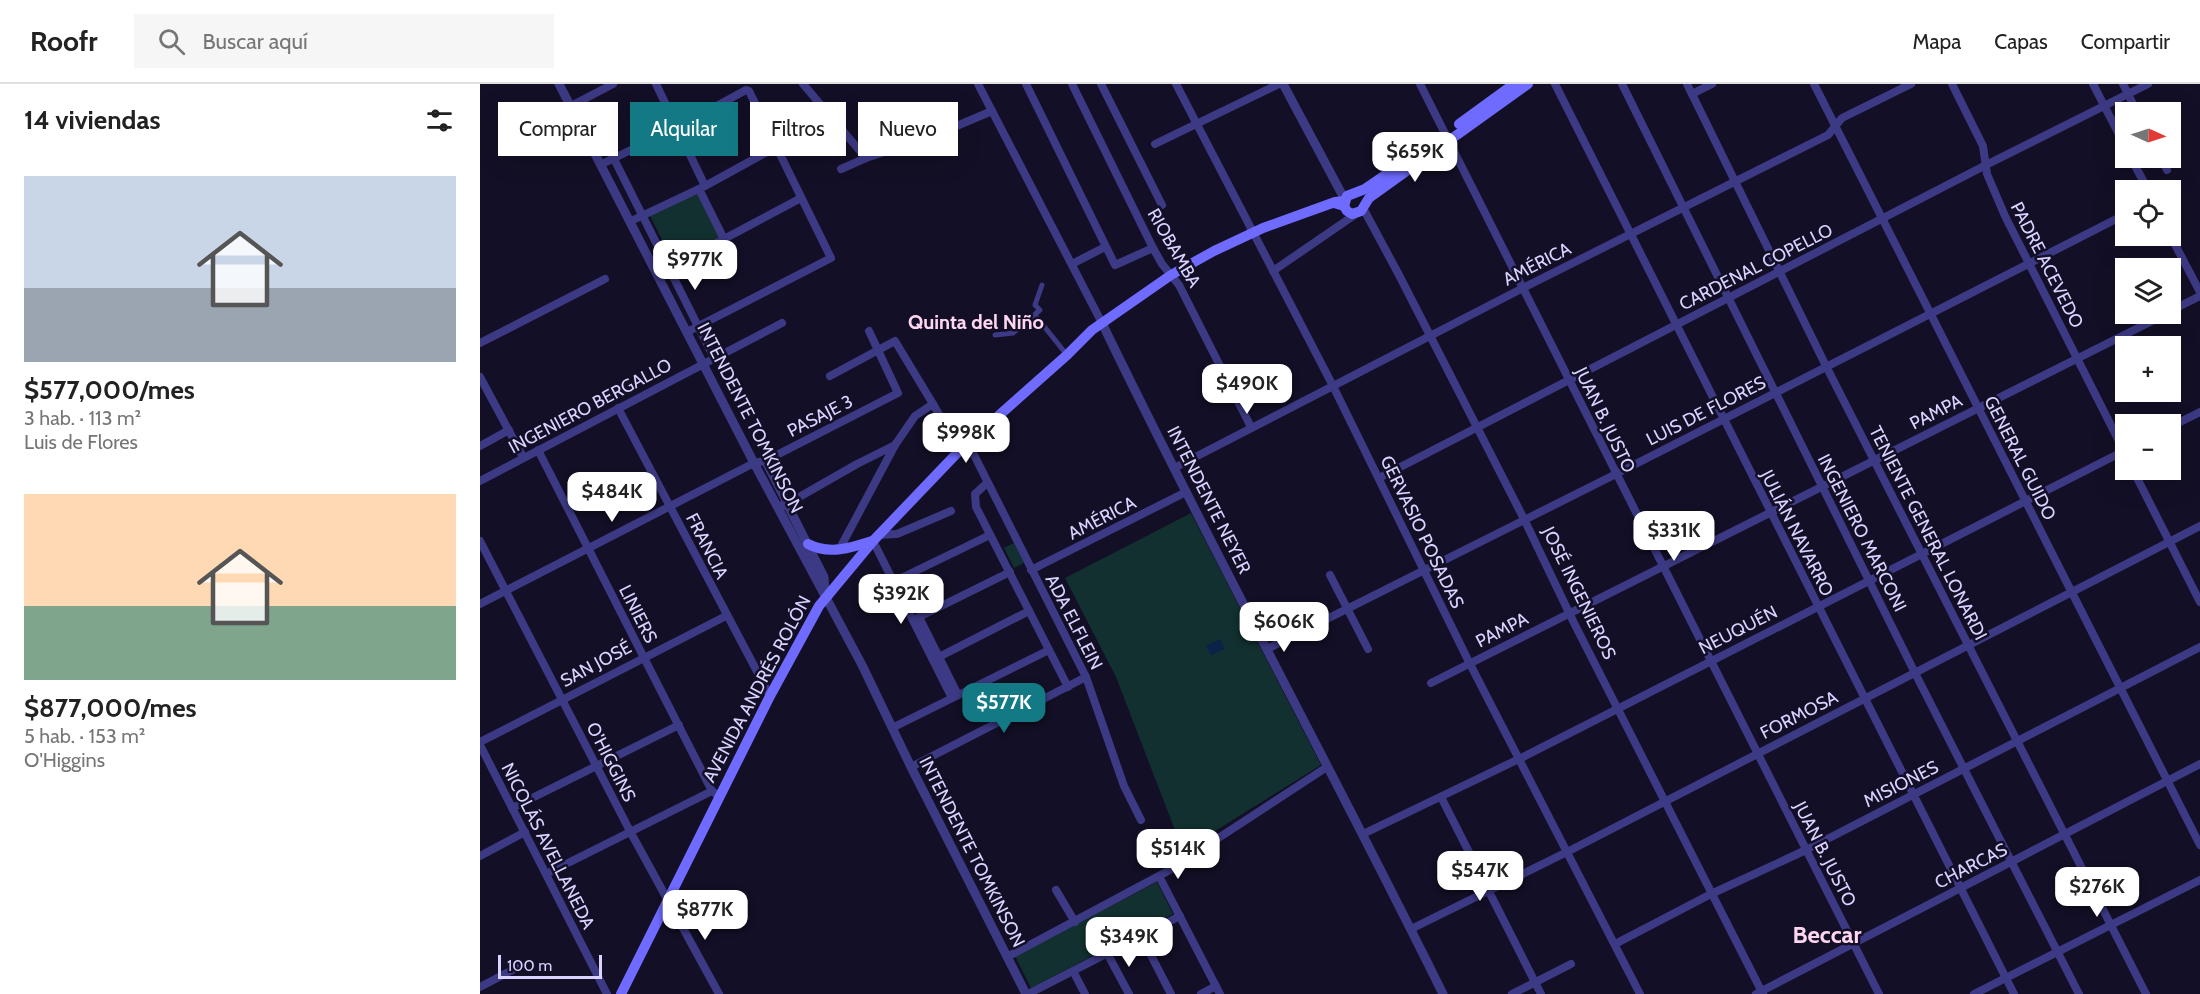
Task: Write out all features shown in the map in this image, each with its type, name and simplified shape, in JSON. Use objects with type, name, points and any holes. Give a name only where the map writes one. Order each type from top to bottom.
[{"type":"main road","name":"AVENIDA ANDRÉS ROLÓN","points":[[1361,208],[1514,84]]},
{"type":"main road","name":"AVENIDA ANDRÉS ROLÓN","points":[[621,994],[668,902],[716,794],[825,596],[876,538],[964,446],[1101,323],[1171,275],[1253,232],[1342,202],[1351,194],[1355,194],[1446,138],[1528,84]]},
{"type":"main road","points":[[1342,202],[1347,211],[1361,208],[1362,200],[1355,194]]},
{"type":"main road","points":[[808,544],[817,549],[839,550],[852,548],[876,538]]},
{"type":"street","name":"INTENDENTE TOMKINSON","points":[[559,84],[569,102]]},
{"type":"street","points":[[579,102],[613,84]]},
{"type":"street","points":[[656,84],[665,102]]},
{"type":"street","points":[[803,84],[866,158]]},
{"type":"street","name":"INTENDENTE NEYER","points":[[978,84],[1072,264],[1443,994]]},
{"type":"street","points":[[1026,84],[1115,265],[1153,248]]},
{"type":"street","name":"RIOBAMBA","points":[[1072,84],[1153,248],[1162,264],[1179,285],[1251,427]]},
{"type":"street","points":[[1101,84],[1162,206]]},
{"type":"street","name":"GERVASIO POSADAS","points":[[1176,84],[1333,386],[1470,664],[1640,994]]},
{"type":"street","points":[[1155,144],[1281,84],[1342,202]]},
{"type":"street","name":"JUAN B. JUSTO","points":[[1420,84],[1879,994]]},
{"type":"street","name":"JULIÁN NAVARRO","points":[[1555,84],[2013,994]]},
{"type":"street","name":"INGENIERO MARCONI","points":[[1622,84],[1869,580],[2079,994]]},
{"type":"street","name":"TENIENTE GENERAL LONARDI","points":[[1687,84],[1826,366],[2146,994]]},
{"type":"street","points":[[1692,94],[1712,84]]},
{"type":"street","name":"GENERAL GUIDO","points":[[1814,84],[2200,846]]},
{"type":"street","name":"AMÉRICA","points":[[1174,468],[1523,288],[1828,135],[1842,118],[1911,84]]},
{"type":"street","name":"PADRE ACEVEDO","points":[[1952,84],[1983,146],[1990,183],[2115,432]]},
{"type":"street","points":[[2093,84],[2115,127]]},
{"type":"street","points":[[2123,84],[2132,102]]},
{"type":"street","name":"CARDENAL COPELLO","points":[[1379,478],[2148,84]]},
{"type":"street","points":[[725,102],[748,90],[754,102]]},
{"type":"street","points":[[841,169],[866,158],[933,136],[992,111]]},
{"type":"street","points":[[602,164],[630,151]]},
{"type":"street","name":"INTENDENTE TOMKINSON","points":[[598,156],[703,363],[782,506],[825,596],[1027,994]]},
{"type":"street","name":"INTENDENTE TOMKINSON","points":[[612,156],[714,358]]},
{"type":"street","points":[[690,156],[724,239]]},
{"type":"street","points":[[631,221],[759,156]]},
{"type":"street","points":[[687,332],[831,258],[780,156]]},
{"type":"street","points":[[658,274],[801,198]]},
{"type":"street","points":[[1273,271],[1361,208]]},
{"type":"street","name":"JOSÉ INGENIEROS","points":[[1361,208],[1478,428],[1760,993]]},
{"type":"street","name":"LUIS DE FLORES","points":[[1267,649],[2115,220]]},
{"type":"street","points":[[2176,246],[2200,294],[2181,305]]},
{"type":"street","points":[[1072,264],[1105,247]]},
{"type":"street","points":[[480,343],[605,279]]},
{"type":"street","points":[[995,335],[1013,333],[1040,310],[1035,305],[1042,285]]},
{"type":"street","points":[[1035,315],[1067,355]]},
{"type":"street","name":"INGENIERO BERGALLO","points":[[480,481],[782,323]]},
{"type":"street","name":"PAMPA","points":[[1431,683],[2146,324]]},
{"type":"street","points":[[830,376],[878,352],[869,331]]},
{"type":"street","name":"ADA ELFLEIN","points":[[878,352],[893,341],[897,342],[933,404],[964,446],[987,483],[1086,677],[1125,786],[1141,820]]},
{"type":"street","name":"PASAJE 3","points":[[480,604],[670,506],[898,393],[878,352]]},
{"type":"street","points":[[480,376],[523,457]]},
{"type":"street","points":[[839,550],[895,445],[915,416],[933,404]]},
{"type":"street","name":"FRANCIA","points":[[618,408],[770,696]]},
{"type":"street","points":[[2181,422],[2200,412]]},
{"type":"street","points":[[480,446],[509,430]]},
{"type":"street","points":[[782,506],[895,445]]},
{"type":"street","name":"LINIERS","points":[[538,450],[643,657],[716,794]]},
{"type":"street","name":"NEUQUÉN","points":[[1363,834],[1518,759],[2115,457]]},
{"type":"street","points":[[2138,480],[2200,602]]},
{"type":"street","points":[[987,483],[975,495],[976,507],[1068,687]]},
{"type":"street","name":"AMÉRICA","points":[[1031,570],[1186,492]]},
{"type":"street","name":"INTENDENTE TOMKINSON","points":[[782,506],[808,544],[824,577],[825,596]]},
{"type":"street","points":[[951,511],[897,534],[876,538],[893,582],[916,618],[955,697]]},
{"type":"street","name":"FORMOSA","points":[[1411,929],[1665,802],[2200,525]]},
{"type":"street","points":[[893,582],[990,535]]},
{"type":"street","name":"O'HIGGINS","points":[[480,541],[631,833],[719,994]]},
{"type":"street","points":[[916,618],[1010,572]]},
{"type":"street","points":[[1330,575],[1368,649]]},
{"type":"street","points":[[936,658],[1029,611]]},
{"type":"street","name":"SAN JOSÉ","points":[[480,743],[726,616]]},
{"type":"street","name":"MISIONES","points":[[1615,944],[1711,894],[1806,850],[2200,647]]},
{"type":"street","points":[[892,728],[1049,650]]},
{"type":"street","points":[[911,767],[1086,677]]},
{"type":"street","points":[[512,808],[679,725]]},
{"type":"street","name":"NICOLÁS AVELLANEDA","points":[[480,743],[607,994]]},
{"type":"street","name":"CHARCAS","points":[[1760,993],[2200,764]]},
{"type":"street","points":[[1007,957],[1159,876],[1328,767]]},
{"type":"street","points":[[546,874],[716,794]]},
{"type":"street","points":[[1441,797],[1541,994]]},
{"type":"street","points":[[480,856],[525,832]]},
{"type":"street","points":[[1159,876],[1218,990],[1201,994]]},
{"type":"street","points":[[1974,994],[2200,880]]},
{"type":"street","points":[[1056,890],[1075,922]]},
{"type":"street","points":[[1027,994],[1040,991],[1073,971],[1180,916]]},
{"type":"street","points":[[1141,936],[1171,994]]},
{"type":"street","points":[[1107,953],[1129,994]]},
{"type":"street","points":[[1512,994],[1571,964]]},
{"type":"street","points":[[480,987],[516,968]]},
{"type":"street","points":[[1073,971],[1085,994]]},
{"type":"green space","points":[[702,187],[725,234],[673,261],[649,214]]},
{"type":"green space","points":[[1191,513],[1321,765],[1183,851],[1116,677],[1065,578]]},
{"type":"green space","points":[[1014,543],[1024,563],[1014,568],[1004,548]]},
{"type":"green space","points":[[1157,882],[1173,914],[1031,988],[1015,956]]},
{"type":"water","points":[[1220,639],[1225,649],[1211,655],[1206,646]]},
{"type":"district","name":"Quinta del Niño","points":[[976,322]]},
{"type":"district","name":"Beccar","points":[[1827,935]]}]
